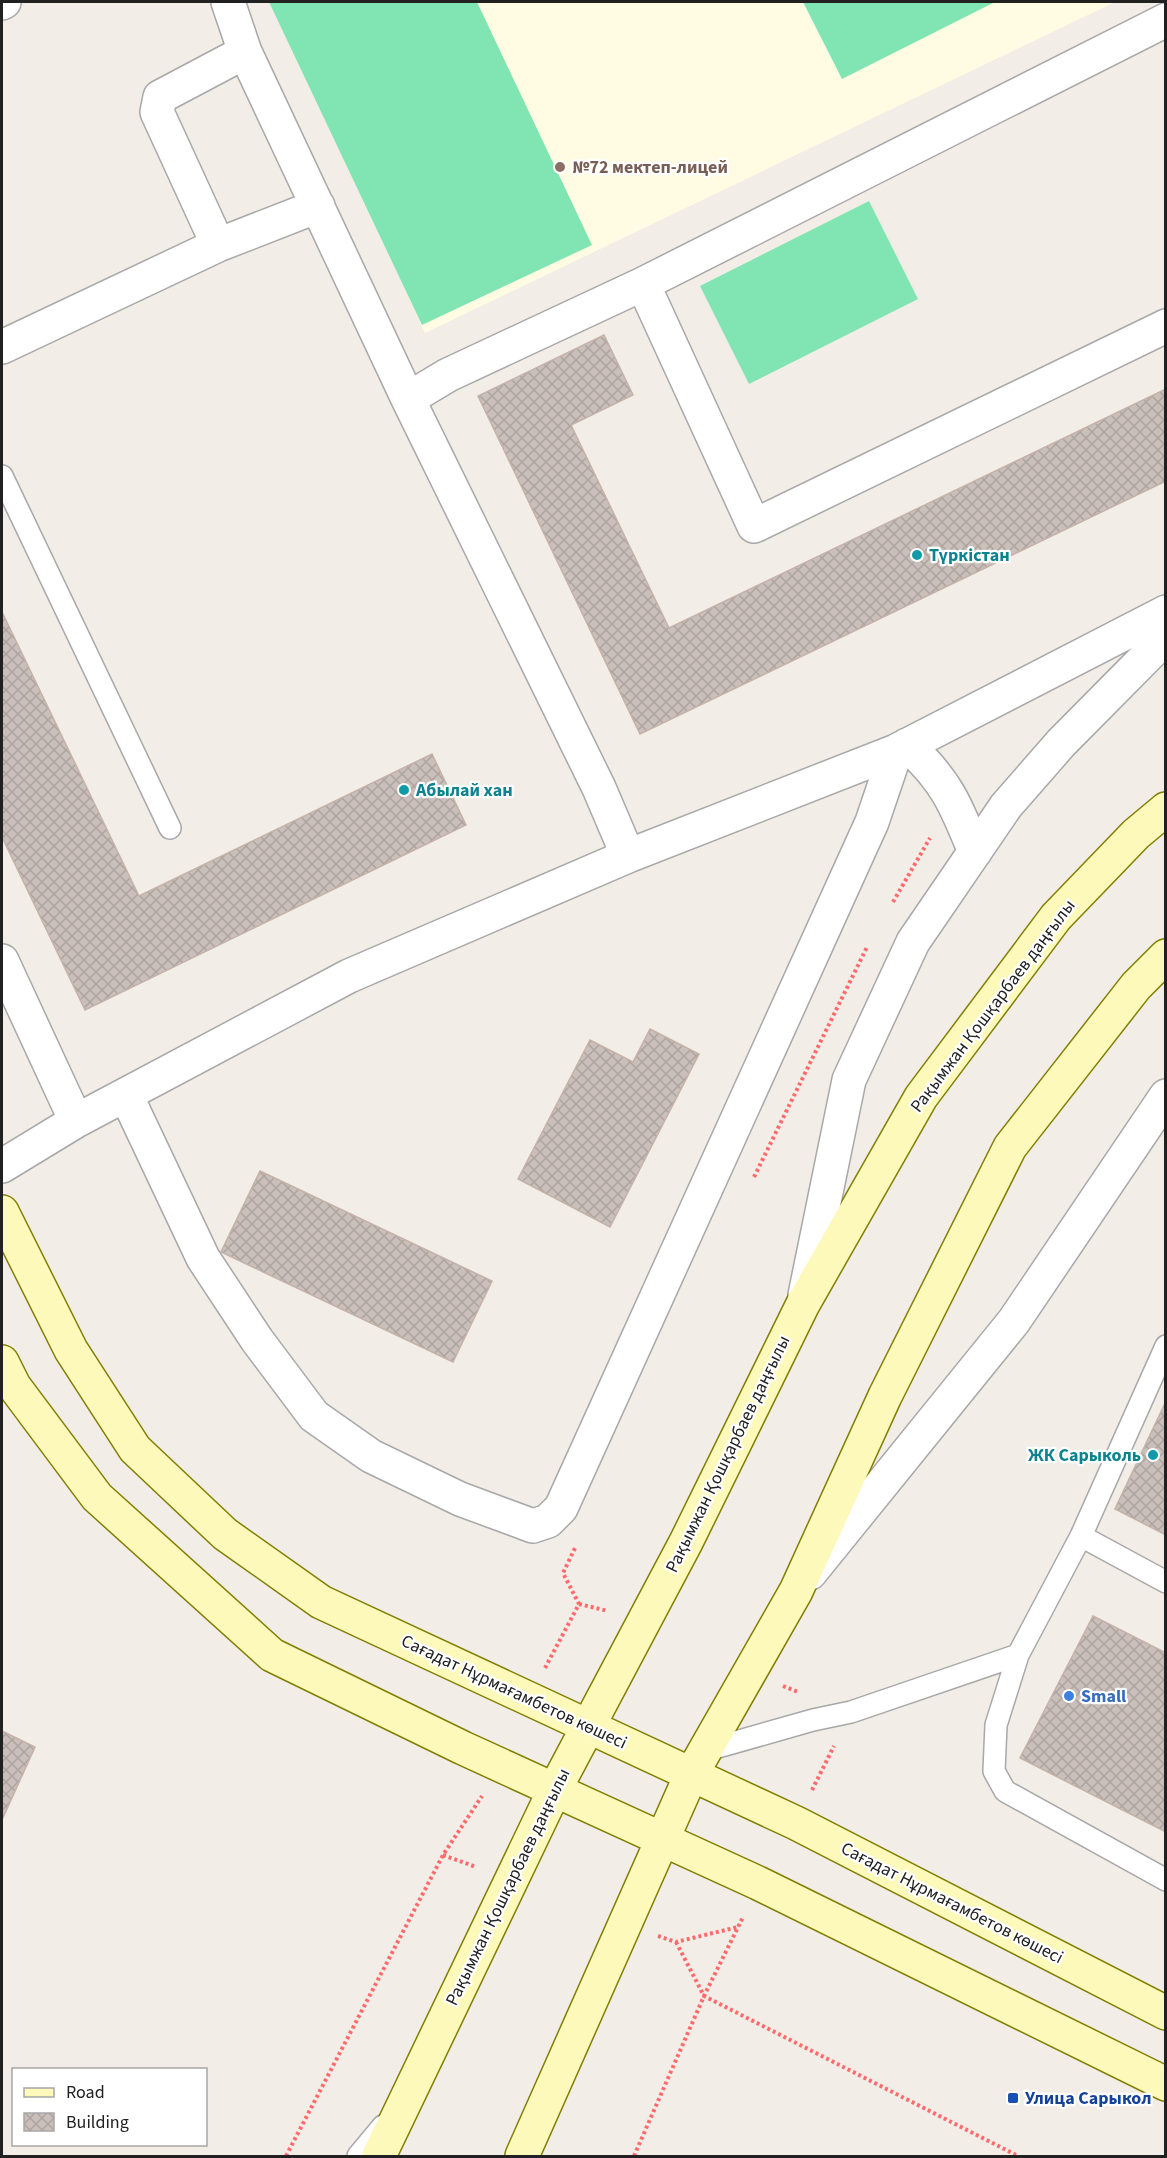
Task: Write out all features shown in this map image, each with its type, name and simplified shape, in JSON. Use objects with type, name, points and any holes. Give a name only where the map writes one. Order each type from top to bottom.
[{"type":"main road","name":"Рақымжан Қошқарбаев даңғылы","points":[[379,2157],[404,2100],[555,1789],[686,1542],[803,1304],[921,1097],[1056,917],[1136,834],[1166,809]]},
{"type":"main road","points":[[522,2157],[698,1763],[795,1591],[885,1396],[1010,1147],[1136,986],[1166,956]]},
{"type":"main road","name":"Сағадат Нұрмағамбетов көшесі","points":[[2,1212],[70,1350],[135,1449],[225,1534],[321,1602],[588,1726],[698,1763],[796,1823],[1166,2013]]},
{"type":"main road","points":[[2,1362],[14,1386],[97,1497],[272,1655],[663,1838],[1166,2084]]},
{"type":"street","points":[[228,2],[245,52],[408,399],[599,788],[628,856]]},
{"type":"street","points":[[408,399],[448,375],[643,284],[1162,30]]},
{"type":"street","points":[[218,245],[157,112],[160,98],[245,52]]},
{"type":"street","points":[[2,347],[218,245],[318,206]]},
{"type":"street","points":[[643,284],[754,526],[1166,326]]},
{"type":"street","points":[[2,1166],[76,1121],[350,976],[628,856],[902,748],[1166,612]]},
{"type":"street","points":[[803,1304],[849,1080],[913,942],[1006,806],[1061,743],[1166,637]]},
{"type":"street","points":[[902,748],[932,767],[953,797],[975,852]]},
{"type":"street","points":[[126,1095],[203,1258],[257,1340],[314,1416],[371,1456],[460,1499],[532,1526],[548,1521],[561,1508],[872,822],[902,748]]},
{"type":"street","points":[[2,961],[76,1121]]},
{"type":"street","points":[[795,1591],[1014,1321],[1166,1096]]},
{"type":"lane","points":[[2,476],[170,828]]},
{"type":"lane","points":[[1166,1346],[1081,1536],[1018,1655],[996,1725],[994,1771],[1005,1791],[1166,1880]]},
{"type":"lane","points":[[1081,1536],[1166,1582]]},
{"type":"lane","points":[[698,1763],[813,1720],[851,1712],[1018,1655]]},
{"type":"lane","points":[[358,2157],[404,2100]]},
{"type":"path","points":[[891,906],[953,797]]},
{"type":"path","points":[[752,1181],[868,946]]},
{"type":"path","points":[[532,1699],[549,1658],[579,1604],[563,1573],[577,1544]]},
{"type":"path","points":[[286,2157],[443,1855],[504,1765]]},
{"type":"path","points":[[634,2157],[704,1996],[738,1926],[676,1942],[704,1996],[1018,2157]]},
{"type":"shaded area","name":"№72 мектеп-лицей","points":[[274,2],[1115,2],[425,333]]},
{"type":"green space","points":[[269,2],[477,2],[592,245],[422,325]]},
{"type":"green space","points":[[803,2],[995,2],[842,79]]},
{"type":"green space","points":[[869,201],[918,299],[749,384],[700,286]]},
{"type":"building","name":"Түркістан","points":[[604,335],[633,395],[571,425],[669,628],[1166,389],[1166,481],[640,734],[478,396]]},
{"type":"building","name":"Абылай хан","points":[[2,612],[139,896],[432,754],[466,825],[85,1010],[2,837]]},
{"type":"building","points":[[650,1029],[699,1054],[610,1227],[518,1179],[590,1040],[633,1062]]},
{"type":"building","points":[[260,1171],[492,1281],[453,1362],[221,1252]]},
{"type":"building","name":"ЖК Сарыколь","points":[[1166,1401],[1166,1535],[1115,1509]]},
{"type":"building","points":[[1093,1616],[1166,1653],[1166,1832],[1020,1758]]},
{"type":"building","points":[[2,1731],[35,1747],[2,1820]]},
{"type":"place","name":"№72 мектеп-лицей","points":[[560,167]]},
{"type":"place","name":"Түркістан","points":[[917,555]]},
{"type":"place","name":"Абылай хан","points":[[404,790]]},
{"type":"place","name":"ЖК Сарыколь","points":[[1153,1455]]},
{"type":"place","name":"Small","points":[[1069,1696]]},
{"type":"place","name":"Улица Сарыкол","points":[[1013,2098]]}]
